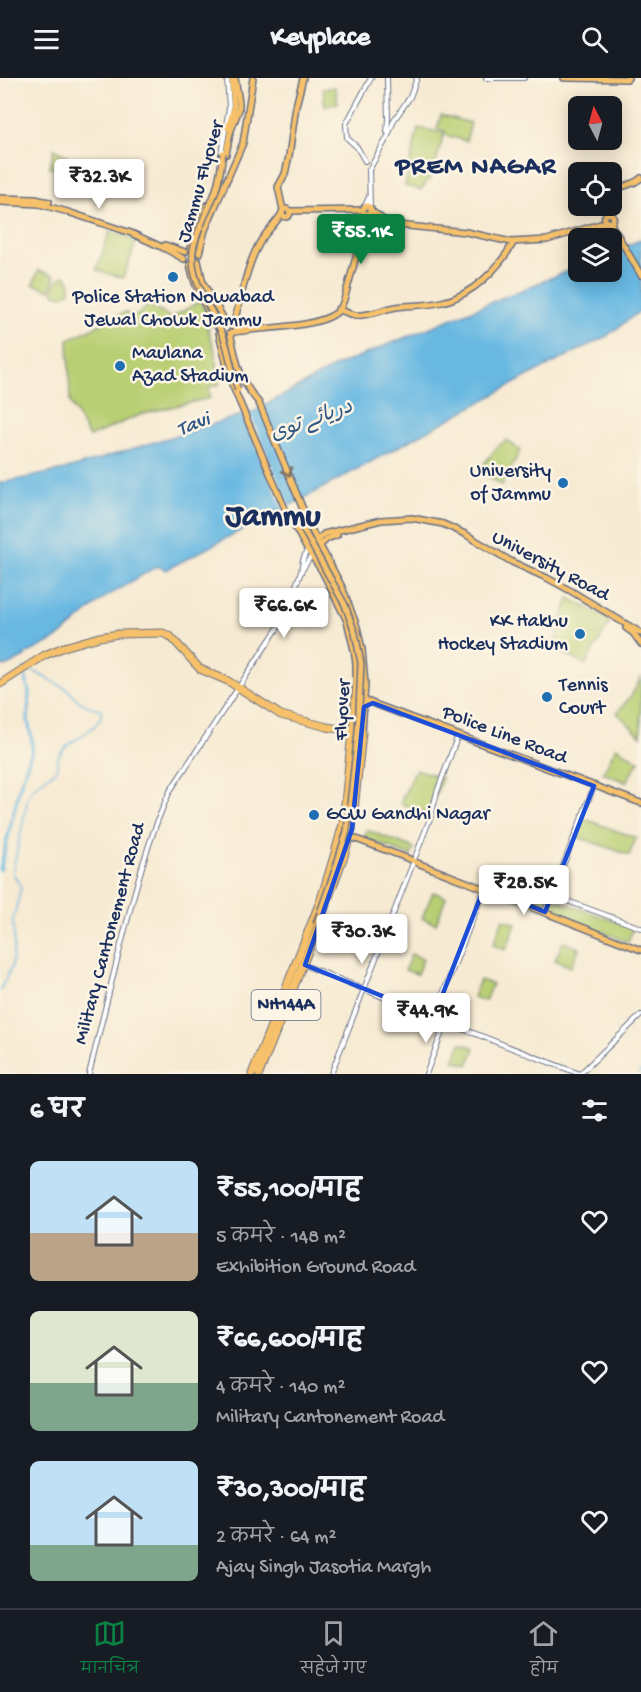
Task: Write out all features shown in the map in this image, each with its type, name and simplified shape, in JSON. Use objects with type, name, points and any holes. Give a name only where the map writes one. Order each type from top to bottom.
[{"type":"highway","points":[[4,683],[53,654],[92,641],[128,635],[164,636],[197,670],[221,680],[267,710],[287,720],[362,734]]},
{"type":"highway","name":"NH144A","points":[[252,1074],[321,899],[341,833],[350,733]]},
{"type":"highway","name":"NH144A","points":[[259,1074],[304,965],[352,829],[362,734]]},
{"type":"main road","name":"Jammu Flyover","points":[[233,78],[239,109],[230,133],[221,186],[199,240],[196,259],[198,276],[218,316],[236,375],[248,390]]},
{"type":"main road","name":"Jammu Flyover","points":[[233,78],[234,108],[227,132],[221,173],[196,240],[193,260],[198,285],[216,318],[225,342],[243,406]]},
{"type":"main road","points":[[252,78],[240,143],[220,187],[205,230],[198,261],[203,283],[229,323],[238,369],[248,390],[259,403],[312,531],[342,587],[358,630],[364,663],[362,734]]},
{"type":"main road","points":[[286,213],[278,187],[285,174],[303,78]]},
{"type":"main road","points":[[564,78],[627,80],[628,78]]},
{"type":"main road","points":[[622,186],[635,183],[641,178]]},
{"type":"main road","points":[[184,259],[194,233],[220,187]]},
{"type":"main road","points":[[0,200],[35,199],[55,204],[187,250],[195,249],[199,253]]},
{"type":"main road","points":[[0,200],[39,204],[131,233],[166,249],[190,264],[195,286],[218,331],[230,378],[243,406]]},
{"type":"main road","points":[[218,331],[225,336],[242,330],[301,325],[330,315],[338,309],[367,210]]},
{"type":"main road","points":[[229,323],[236,314],[258,246],[264,236],[286,213],[367,210],[398,225],[466,232],[512,241],[551,239],[610,220]]},
{"type":"main road","points":[[610,216],[610,220],[641,272]]},
{"type":"main road","points":[[218,331],[220,322],[252,326],[301,321],[338,309],[357,316],[394,307],[440,303],[463,295],[470,290],[499,265],[512,241]]},
{"type":"main road","points":[[190,264],[198,261]]},
{"type":"main road","name":"Flyover","points":[[243,406],[288,511],[344,606],[357,650],[359,682],[356,731],[347,815],[343,824]]},
{"type":"main road","name":"Flyover","points":[[302,504],[300,513],[302,527],[345,605],[355,633],[361,663],[358,732],[347,831],[315,930]]},
{"type":"main road","name":"University Road","points":[[344,531],[370,522],[396,519],[423,519],[443,524],[465,534],[515,564],[553,580],[632,630],[641,633]]},
{"type":"main road","points":[[296,525],[307,549],[341,607],[350,634],[356,664],[355,698],[350,733]]},
{"type":"main road","points":[[312,531],[336,532]]},
{"type":"main road","points":[[307,549],[344,531]]},
{"type":"main road","points":[[311,556],[324,534],[344,531]]},
{"type":"main road","points":[[324,555],[328,538]]},
{"type":"main road","points":[[316,564],[316,558],[322,556],[329,565]]},
{"type":"main road","name":"University Road","points":[[632,630],[641,644]]},
{"type":"main road","points":[[355,698],[364,697],[373,703]]},
{"type":"main road","points":[[364,707],[373,703]]},
{"type":"main road","name":"Police Line Road","points":[[373,703],[641,803]]},
{"type":"main road","points":[[341,833],[641,950]]},
{"type":"street","points":[[220,187],[216,181],[230,108],[227,78]]},
{"type":"street","points":[[365,161],[357,147],[347,138],[346,124],[371,78]]},
{"type":"street","points":[[384,142],[388,123],[387,78]]},
{"type":"street","points":[[367,210],[369,170],[394,120],[410,97],[417,78]]},
{"type":"street","points":[[486,78],[524,78]]},
{"type":"street","points":[[301,572],[307,549]]},
{"type":"street","name":"Military Cantonement Road","points":[[89,1074],[133,898],[155,827],[170,791],[283,620],[301,572],[311,556]]},
{"type":"street","points":[[331,1074],[431,816],[437,792],[458,735]]},
{"type":"street","points":[[545,912],[594,786]]},
{"type":"street","points":[[427,1014],[430,1006],[441,998],[490,873],[641,928]]},
{"type":"street","points":[[304,965],[580,1074],[641,1015]]},
{"type":"street","points":[[426,1074],[444,1021],[441,998]]},
{"type":"highlighted area","points":[[373,703],[594,786],[545,912],[484,888],[442,996],[427,1014],[305,965],[352,829],[364,707]]},
{"type":"green space","points":[[335,87],[338,103],[325,106],[323,89]]},
{"type":"green space","points":[[441,115],[471,123],[466,141],[445,135],[445,131],[437,129]]},
{"type":"green space","points":[[418,128],[444,133],[433,174],[421,190],[405,186]]},
{"type":"green space","points":[[54,149],[67,156],[63,168],[49,168]]},
{"type":"green space","points":[[110,231],[137,240],[123,278],[96,270]]},
{"type":"green space","points":[[39,270],[55,276],[50,290],[33,284]]},
{"type":"green space","points":[[65,275],[70,282],[70,291],[63,296],[55,294],[54,286]]},
{"type":"green space","points":[[200,301],[213,325],[207,327],[216,353],[219,385],[209,387],[210,398],[142,414],[89,437],[70,402],[68,339],[125,312],[133,315],[139,314],[147,304],[171,318]]},
{"type":"green space","points":[[507,440],[520,451],[502,485],[485,475],[483,465],[497,447]]},
{"type":"green space","name":"KK Hakhu Hockey Stadium","points":[[569,598],[611,621],[585,665],[553,647]]},
{"type":"green space","points":[[641,678],[641,736],[617,713],[631,696]]},
{"type":"green space","points":[[616,747],[639,761],[626,782],[603,773]]},
{"type":"green space","points":[[416,769],[442,778],[428,814],[400,803]]},
{"type":"green space","points":[[582,818],[636,838],[629,855],[575,836]]},
{"type":"green space","points":[[367,830],[414,848],[411,856],[364,838]]},
{"type":"green space","points":[[492,875],[548,896],[543,909],[487,888]]},
{"type":"green space","points":[[433,892],[446,897],[436,924],[422,918]]},
{"type":"green space","points":[[551,898],[633,928],[628,942],[547,910]]},
{"type":"green space","points":[[503,919],[516,924],[506,950],[493,945]]},
{"type":"green space","points":[[563,942],[579,948],[571,967],[555,960]]},
{"type":"green space","points":[[411,954],[423,959],[417,974],[405,970]]},
{"type":"green space","points":[[480,980],[492,984],[485,1001],[473,997]]},
{"type":"green space","points":[[461,1043],[475,1048],[468,1065],[454,1060]]},
{"type":"water","name":"دریائے توی","points":[[641,239],[641,310],[607,336],[166,570],[157,566],[104,598],[58,638],[5,667],[0,666],[0,483],[64,470],[255,411],[336,366],[568,271],[568,282],[622,282],[622,249]]},
{"type":"pier","points":[[248,410],[290,508],[284,511],[242,412]]},
{"type":"waterway","points":[[0,870],[20,786],[32,750],[28,721],[29,693],[24,669]]},
{"type":"waterway","points":[[0,991],[12,966],[13,920],[21,888],[13,870],[28,797],[32,789],[56,770],[58,758],[63,750],[96,724],[102,710],[88,706],[67,689],[27,669]]},
{"type":"waterway","points":[[639,1074],[641,1070]]},
{"type":"place","name":"Police Station Nowabad Jewal Chowk Jammu","points":[[173,277]]},
{"type":"place","name":"Maulana Azad Stadium","points":[[120,366]]},
{"type":"place","name":"University of Jammu","points":[[563,483]]},
{"type":"place","name":"KK Hakhu Hockey Stadium","points":[[580,634]]},
{"type":"place","name":"Tennis Court","points":[[547,697]]},
{"type":"place","name":"GCW Gandhi Nagar","points":[[314,815]]},
{"type":"district","name":"PREM NAGAR","points":[[476,168]]},
{"type":"district","name":"Jammu","points":[[273,518]]},
{"type":"water label","name":"Tavi","points":[[194,426]]}]
